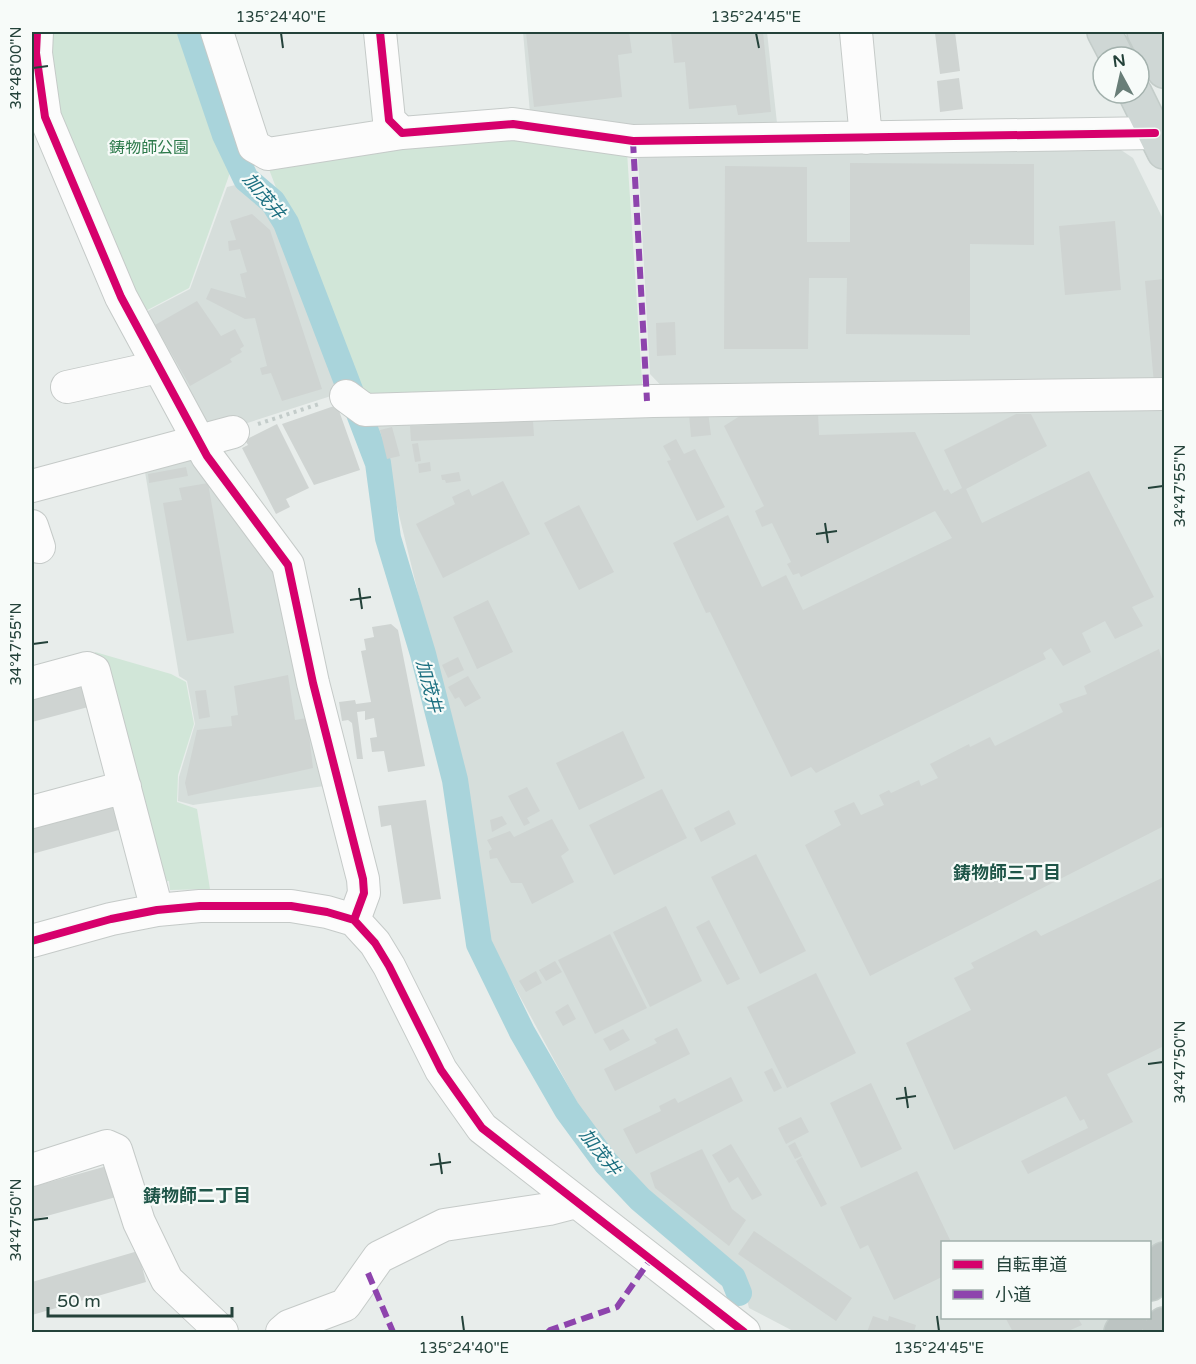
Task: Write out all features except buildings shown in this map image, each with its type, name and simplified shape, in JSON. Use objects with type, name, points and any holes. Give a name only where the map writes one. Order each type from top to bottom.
[{"type":"highway","points":[[1151,1281],[1164,1259]]},
{"type":"highway","points":[[1121,1332],[1129,1319]]},
{"type":"highway","points":[[1159,1332],[1164,1323]]},
{"type":"main road","points":[[1144,32],[1164,71]]},
{"type":"main road","points":[[1141,105],[1160,142]]},
{"type":"street","points":[[37,32],[36,53],[45,117],[121,297],[207,456],[288,565],[313,683],[363,879],[364,893],[354,920]]},
{"type":"street","points":[[217,32],[254,146],[268,154],[402,133],[513,124],[633,141],[866,138],[1160,142]]},
{"type":"street","points":[[380,32],[389,120],[402,133]]},
{"type":"street","points":[[856,32],[866,138]]},
{"type":"street","points":[[67,387],[158,366]]},
{"type":"street","points":[[346,396],[365,410],[653,401],[1164,394]]},
{"type":"street","points":[[32,486],[233,432]]},
{"type":"street","points":[[32,683],[87,668],[94,671],[157,910]]},
{"type":"street","points":[[32,812],[125,787]]},
{"type":"street","points":[[32,941],[111,919],[157,910],[200,906],[291,906],[327,912],[354,920],[375,943],[389,966],[441,1070],[482,1128],[744,1332]]},
{"type":"street","points":[[32,1170],[107,1146],[116,1150],[139,1222],[167,1280],[222,1332]]},
{"type":"street","points":[[282,1332],[289,1326],[345,1305],[379,1257],[444,1225],[549,1209],[576,1202]]},
{"type":"path","points":[[233,432],[346,396]]},
{"type":"shaded area","points":[[523,32],[767,32],[777,123],[649,128],[530,113]]},
{"type":"shaded area","points":[[1121,150],[1133,158],[1164,221],[1164,389],[671,396],[650,374],[638,157]]},
{"type":"shaded area","points":[[244,183],[270,208],[282,227],[339,390],[331,396],[213,434],[140,315],[190,289],[227,187]]},
{"type":"shaded area","points":[[1164,403],[1164,1235],[1151,1258],[1151,1241],[941,1241],[941,1319],[1113,1319],[1105,1332],[795,1332],[749,1308],[740,1272],[630,1173],[584,1115],[491,943],[468,797],[388,470],[363,416]]},
{"type":"shaded area","points":[[193,452],[281,569],[324,786],[193,805],[178,801],[179,777],[195,724],[187,681],[179,676],[144,466]]},
{"type":"green space","name":"鋳物師公園","points":[[44,32],[196,32],[237,153],[189,288],[140,314],[50,103]]},
{"type":"green space","points":[[506,135],[627,152],[643,396],[357,401],[267,164]]},
{"type":"green space","points":[[95,652],[171,674],[186,682],[194,724],[178,775],[177,802],[197,809],[210,889],[170,890],[169,881],[151,882]]},
{"type":"waterway","name":"加茂井","points":[[190,32],[225,135],[246,179],[273,202],[286,223],[378,463],[388,538],[423,654],[455,780],[479,944],[522,1032],[567,1110],[606,1163],[640,1199],[733,1278],[739,1293]]},
{"type":"marked path","points":[[633,141],[647,401]]},
{"type":"marked path","points":[[548,1332],[617,1307],[650,1260]]},
{"type":"marked path","points":[[368,1273],[393,1332]]},
{"type":"cycle path","points":[[37,32],[36,53],[45,117],[121,297],[207,456],[288,565],[313,683],[363,879],[364,893],[354,920]]},
{"type":"cycle path","points":[[380,32],[389,120],[402,133],[513,124],[633,141],[1155,133]]},
{"type":"cycle path","points":[[32,941],[111,919],[157,910],[200,906],[291,906],[327,912],[354,920],[375,943],[389,966],[441,1070],[482,1128],[744,1332]]},
{"type":"district","name":"鋳物師三丁目","points":[[1007,873]]},
{"type":"district","name":"鋳物師二丁目","points":[[197,1196]]}]
